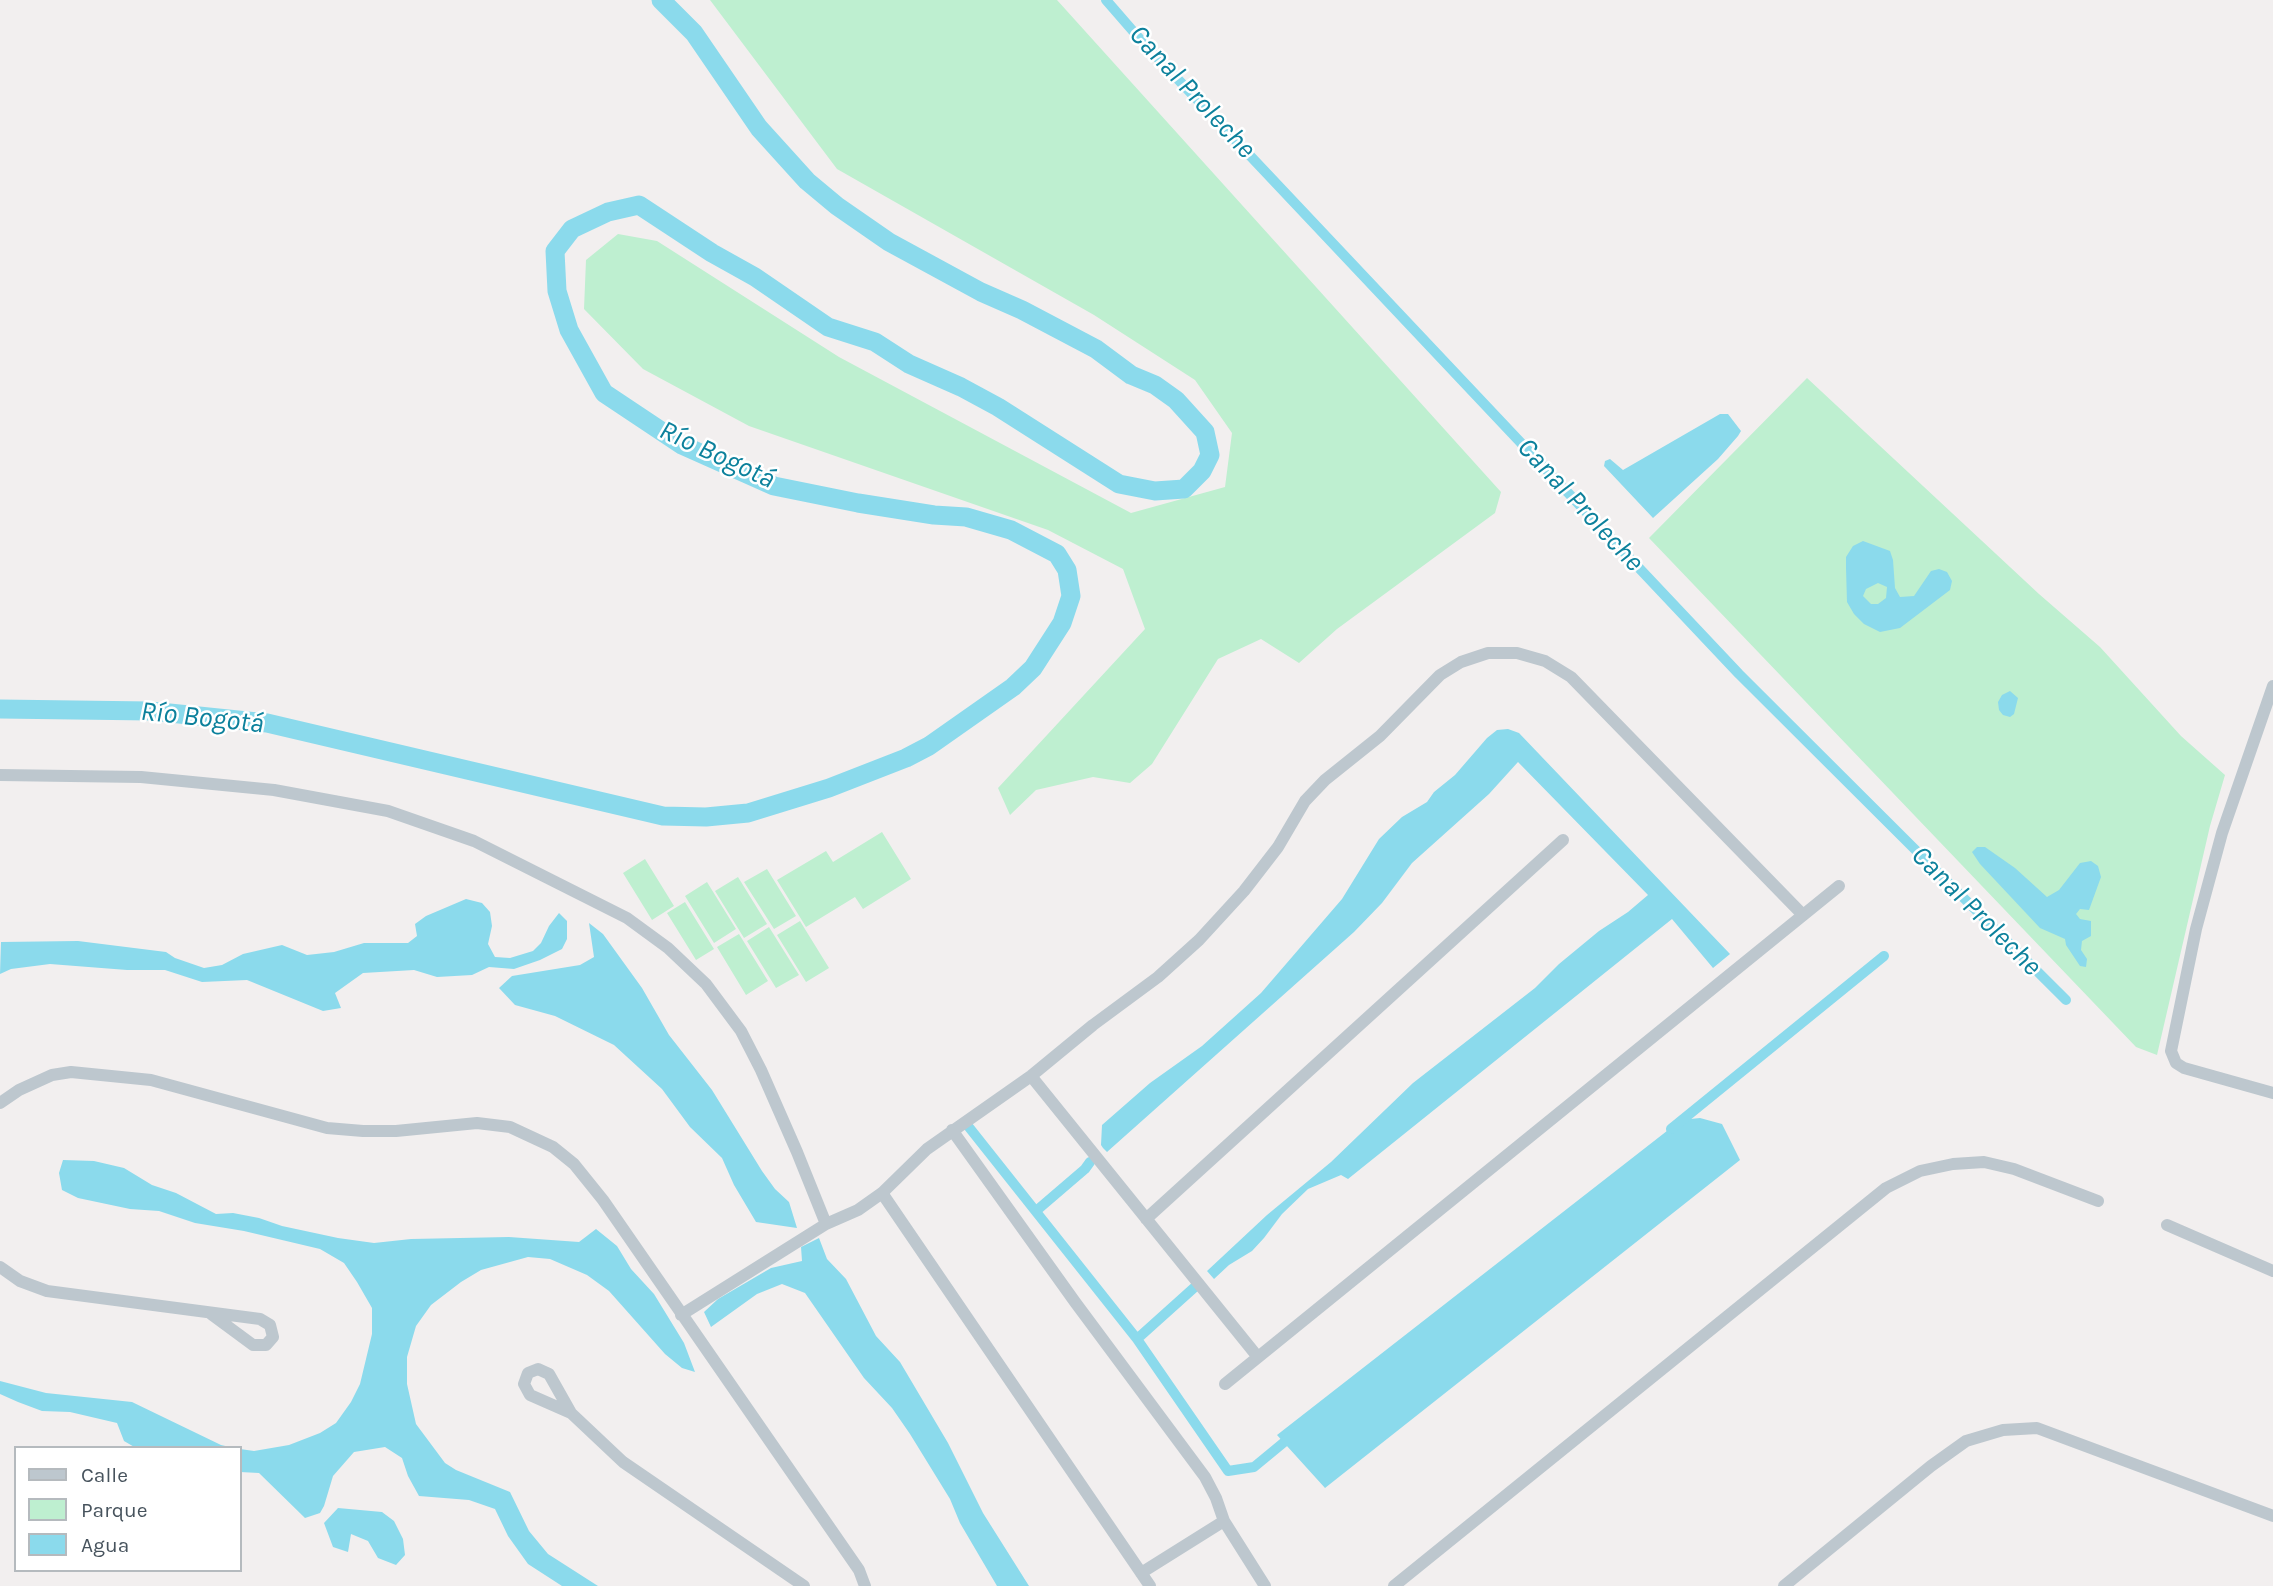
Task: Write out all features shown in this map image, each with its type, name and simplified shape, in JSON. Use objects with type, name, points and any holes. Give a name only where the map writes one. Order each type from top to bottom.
[{"type":"street","points":[[681,1315],[826,1224],[858,1210],[882,1193],[927,1149],[1031,1076],[1093,1025],[1158,977],[1199,940],[1244,891],[1278,847],[1305,801],[1325,780],[1380,736],[1440,674],[1461,662],[1488,653],[1517,653],[1545,661],[1571,677],[1803,915]]},
{"type":"street","points":[[2273,686],[2222,833],[2196,929],[2171,1051],[2176,1063],[2184,1068],[2273,1093]]},
{"type":"street","points":[[0,775],[141,777],[274,790],[388,811],[474,841],[627,918],[668,948],[706,984],[741,1031],[797,1152],[826,1224]]},
{"type":"street","points":[[1146,1219],[1563,840]]},
{"type":"street","points":[[1226,1384],[1257,1356],[1839,886]]},
{"type":"street","points":[[0,1103],[52,1074],[71,1072],[151,1080],[327,1128],[396,1131],[477,1123],[510,1127],[553,1147],[574,1164],[603,1200],[859,1570],[864,1586]]},
{"type":"street","points":[[1031,1076],[1257,1356]]},
{"type":"street","points":[[952,1130],[1205,1477],[1224,1521],[1265,1586]]},
{"type":"street","points":[[1394,1586],[1886,1188],[1920,1171],[1953,1164],[1984,1162],[2014,1169],[2098,1202]]},
{"type":"street","points":[[882,1193],[1150,1586]]},
{"type":"street","points":[[2167,1225],[2273,1271]]},
{"type":"street","points":[[0,1267],[20,1281],[47,1290],[211,1314]]},
{"type":"street","points":[[571,1413],[623,1462],[804,1586]]},
{"type":"street","points":[[1783,1586],[1931,1466],[1966,1441],[2003,1430],[2037,1428],[2049,1431],[2273,1516]]},
{"type":"street","points":[[1141,1573],[1224,1521]]},
{"type":"green space","points":[[710,0],[1057,0],[1501,492],[1495,513],[1337,629],[1299,663],[1261,639],[1218,659],[1152,764],[1130,783],[1093,777],[1036,790],[1010,815],[998,788],[1145,629],[1123,569],[1048,530],[749,426],[643,369],[584,309],[586,260],[618,234],[657,241],[839,357],[1131,513],[1225,487],[1232,433],[1195,380],[1094,315],[837,169]]},
{"type":"green space","points":[[1807,378],[2039,594],[2100,647],[2181,736],[2225,775],[2210,826],[2157,1055],[2136,1047],[1649,538]]},
{"type":"green space","points":[[882,832],[911,879],[863,909],[855,897],[806,927],[777,880],[826,851],[833,862]]},
{"type":"green space","points":[[645,859],[674,906],[652,920],[623,873]]},
{"type":"green space","points":[[767,869],[796,916],[774,929],[744,882]]},
{"type":"green space","points":[[738,877],[767,924],[744,938],[715,891]]},
{"type":"green space","points":[[707,882],[736,929],[714,943],[685,896]]},
{"type":"green space","points":[[685,902],[714,949],[696,960],[667,913]]},
{"type":"green space","points":[[800,921],[829,968],[806,982],[777,935]]},
{"type":"green space","points":[[769,927],[799,975],[776,988],[747,941]]},
{"type":"green space","points":[[739,934],[768,981],[746,995],[717,947]]},
{"type":"water","points":[[1720,414],[1728,414],[1741,431],[1738,436],[1718,459],[1653,518],[1604,466],[1605,461],[1610,459],[1623,470]]},
{"type":"water","points":[[1863,541],[1890,551],[1895,588],[1900,597],[1914,596],[1931,571],[1939,569],[1947,572],[1952,581],[1950,590],[1900,628],[1880,632],[1864,624],[1847,602],[1846,557],[1853,546]],"holes":[[[1878,583],[1887,587],[1886,598],[1878,604],[1871,604],[1863,596],[1866,589]]]},
{"type":"water","points":[[2010,691],[2018,698],[2014,714],[2010,717],[1999,710],[1998,702],[2002,695]]},
{"type":"water","points":[[1508,729],[1519,733],[1730,954],[1713,968],[1672,919],[1348,1179],[1341,1175],[1308,1189],[1282,1214],[1252,1251],[1229,1265],[1214,1279],[1207,1271],[1267,1215],[1331,1162],[1413,1083],[1535,988],[1599,931],[1648,895],[1518,762],[1489,794],[1412,863],[1382,903],[1354,932],[1107,1152],[1103,1148],[1102,1125],[1150,1083],[1202,1046],[1261,993],[1342,899],[1379,839],[1402,817],[1427,802],[1487,738],[1497,730]]},
{"type":"water","points":[[1977,847],[1985,847],[2015,868],[2047,897],[2059,890],[2080,863],[2091,861],[2098,866],[2101,877],[2089,910],[2080,909],[2076,914],[2080,919],[2091,921],[2091,936],[2082,941],[2081,950],[2087,959],[2086,967],[2080,966],[2065,939],[2040,928],[1980,864],[1972,852]]},
{"type":"water","points":[[466,899],[482,903],[490,912],[492,926],[488,944],[495,957],[510,958],[533,951],[559,913],[567,921],[567,939],[562,949],[514,969],[489,967],[472,975],[437,977],[414,970],[363,973],[335,993],[341,1008],[323,1011],[247,980],[202,982],[165,970],[50,964],[11,969],[0,974],[1,942],[78,941],[166,952],[204,968],[222,965],[243,954],[282,945],[307,955],[334,952],[364,943],[408,943],[417,936],[415,924],[426,916]]},
{"type":"water","points":[[589,923],[603,934],[642,988],[669,1035],[712,1090],[762,1171],[789,1202],[797,1228],[756,1222],[722,1158],[690,1127],[662,1089],[614,1045],[555,1016],[515,1005],[499,988],[512,976],[580,965],[594,957]]},
{"type":"water","points":[[1700,1118],[1722,1124],[1740,1160],[1325,1488],[1277,1435],[1681,1120]]},
{"type":"water","points":[[63,1160],[94,1161],[124,1168],[152,1185],[176,1193],[216,1214],[233,1213],[338,1238],[374,1243],[411,1239],[509,1237],[579,1242],[596,1229],[617,1246],[631,1269],[654,1294],[684,1343],[695,1372],[682,1368],[665,1354],[609,1291],[587,1275],[550,1259],[528,1257],[481,1270],[431,1305],[416,1326],[407,1357],[407,1384],[416,1424],[445,1463],[510,1492],[529,1531],[548,1554],[598,1586],[562,1586],[528,1564],[508,1536],[495,1509],[469,1500],[419,1496],[402,1458],[385,1447],[354,1452],[333,1476],[320,1513],[305,1518],[259,1473],[242,1472],[242,1449],[254,1451],[289,1445],[320,1433],[336,1423],[351,1402],[360,1384],[372,1334],[372,1308],[357,1282],[344,1263],[320,1249],[244,1231],[195,1223],[159,1211],[130,1209],[78,1198],[62,1190],[59,1173]]},
{"type":"water","points":[[819,1238],[827,1259],[846,1279],[876,1336],[900,1362],[948,1443],[983,1513],[1029,1586],[997,1586],[960,1523],[950,1499],[910,1434],[892,1408],[864,1378],[805,1293],[782,1284],[757,1294],[711,1327],[704,1312],[718,1299],[771,1268],[802,1261],[801,1247]]},
{"type":"water","points":[[0,1381],[46,1393],[132,1402],[225,1446],[133,1446],[124,1441],[117,1423],[70,1412],[42,1411],[0,1394]]},
{"type":"water","points":[[338,1508],[382,1512],[394,1521],[403,1539],[405,1555],[396,1565],[378,1558],[368,1541],[351,1534],[348,1552],[333,1547],[324,1523]]},
{"type":"waterway","name":"Río Bogotá","points":[[0,709],[150,711],[267,723],[663,816],[706,817],[748,813],[829,788],[906,758],[929,746],[1013,687],[1033,668],[1062,623],[1071,596],[1067,570],[1057,554],[1011,530],[966,517],[934,515],[858,503],[774,486],[682,445],[604,393],[569,330],[557,291],[555,251],[572,229],[608,212],[639,205],[712,253],[755,277],[828,327],[875,342],[909,364],[961,387],[998,407],[1119,484],[1155,491],[1184,489],[1202,471],[1210,455],[1205,432],[1176,400],[1155,385],[1131,375],[1096,349],[981,292],[889,242],[837,206],[807,181],[759,128],[694,33],[661,0]]},
{"type":"waterway","name":"Canal Proleche","points":[[1106,0],[1739,674],[2066,1000]]},
{"type":"waterway","points":[[1671,1129],[1884,956]]},
{"type":"waterway","points":[[968,1126],[1137,1339],[1228,1471],[1254,1467],[1294,1434]]},
{"type":"waterway","points":[[1036,1211],[1090,1162]]},
{"type":"waterway","points":[[1137,1339],[1196,1286]]}]
